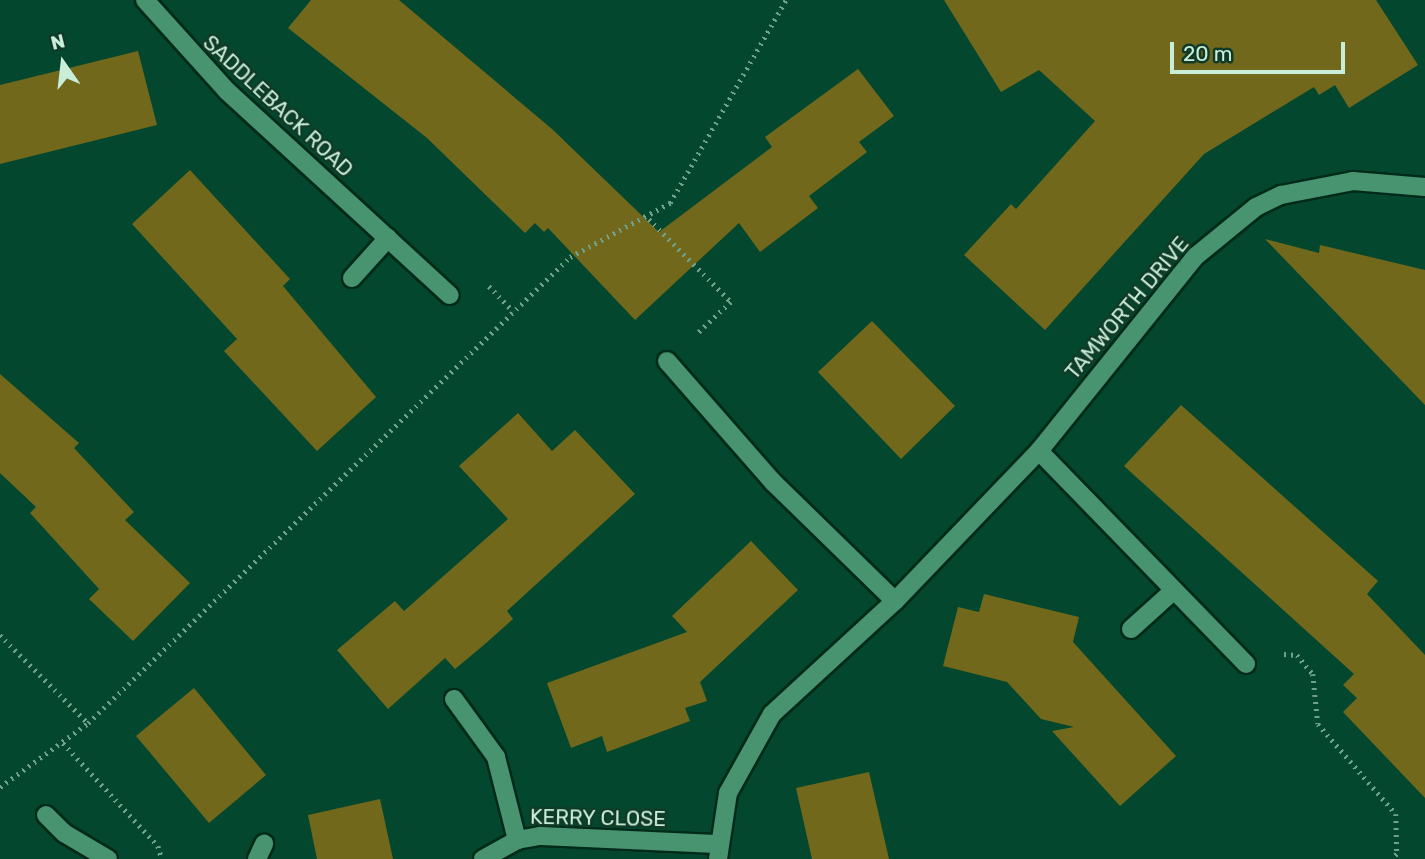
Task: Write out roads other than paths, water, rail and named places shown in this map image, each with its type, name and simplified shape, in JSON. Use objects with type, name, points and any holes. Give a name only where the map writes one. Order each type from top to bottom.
[{"type":"street","name":"SADDLEBACK ROAD","points":[[145,0],[198,64],[450,295]]},
{"type":"street","name":"TAMWORTH DRIVE","points":[[718,851],[728,793],[772,714],[895,601],[1039,451],[1196,256],[1256,207],[1310,187],[1353,181],[1425,187]]},
{"type":"street","points":[[352,278],[388,238]]},
{"type":"street","points":[[667,361],[773,482],[895,601]]},
{"type":"street","points":[[1039,451],[1172,592],[1247,664]]},
{"type":"street","points":[[1131,629],[1172,592]]},
{"type":"street","points":[[453,699],[496,757],[517,840]]},
{"type":"street","points":[[46,814],[64,833],[108,859]]},
{"type":"street","name":"KERRY CLOSE","points":[[483,859],[517,840],[580,836],[718,851]]}]
